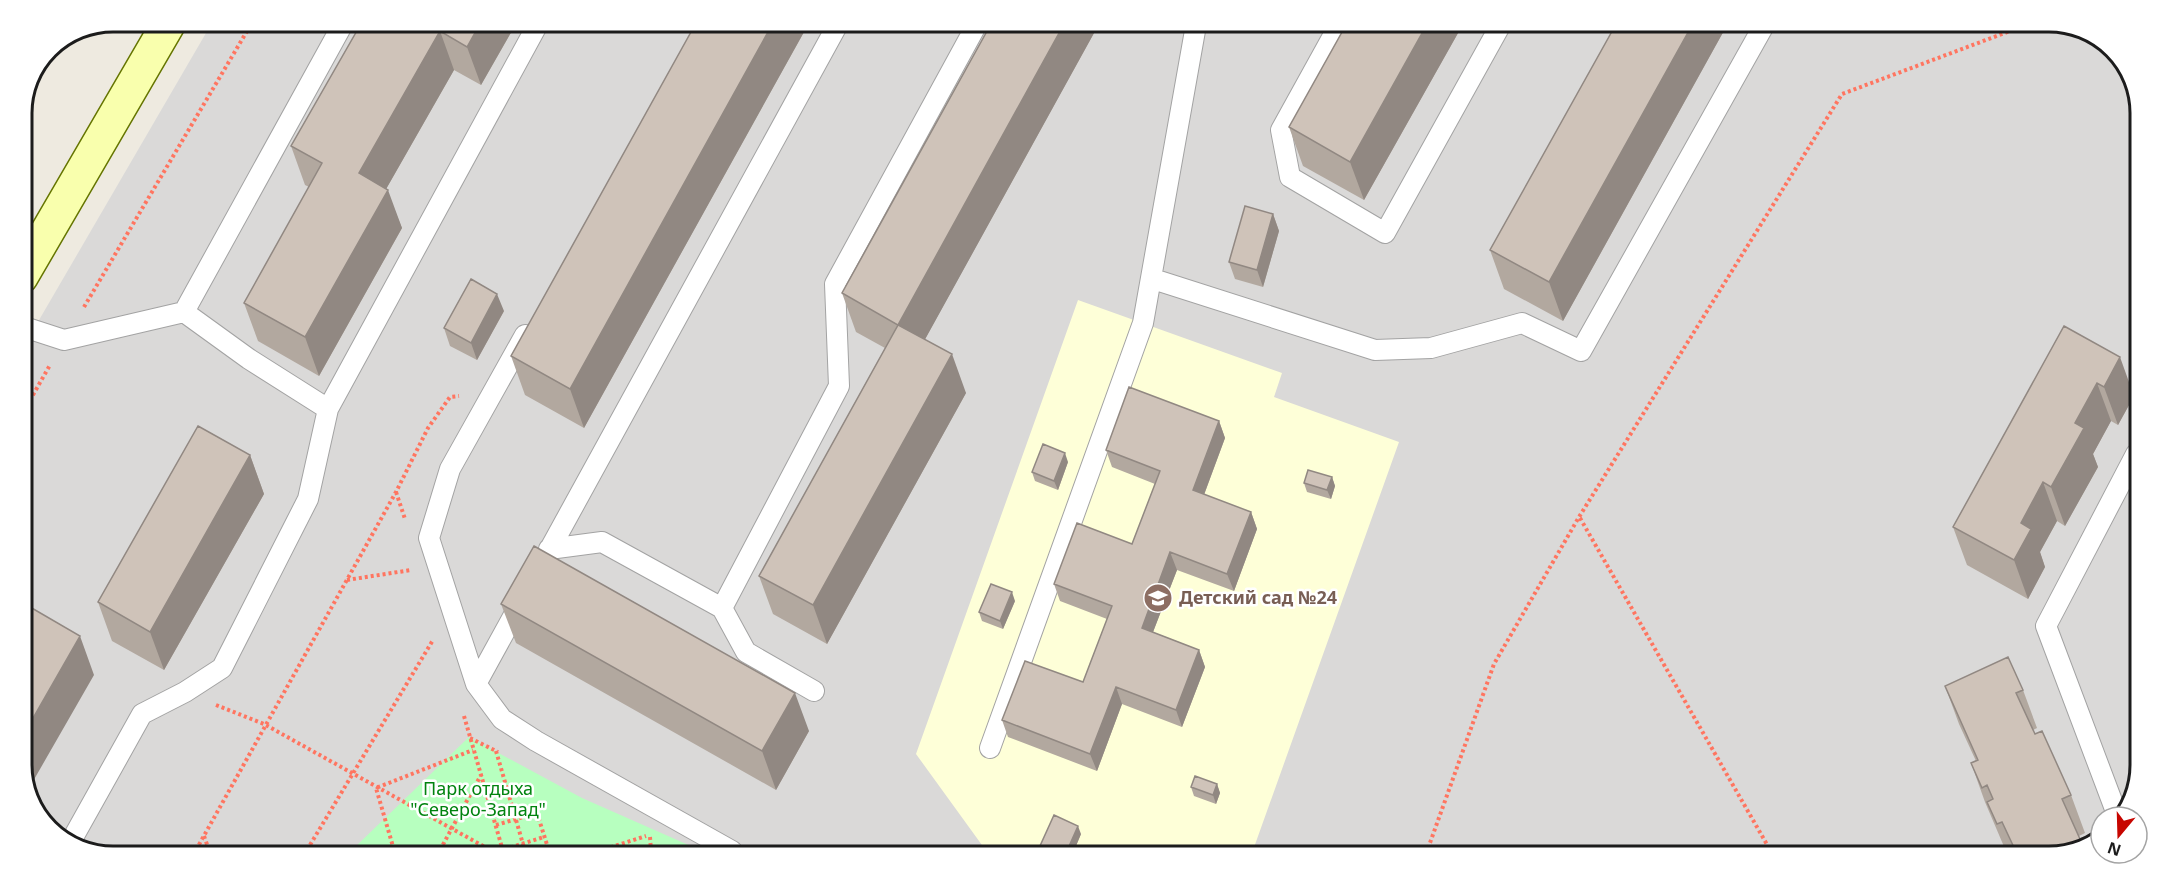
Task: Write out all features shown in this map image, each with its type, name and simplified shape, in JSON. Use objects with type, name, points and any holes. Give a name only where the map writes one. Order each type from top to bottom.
[{"type":"main road","points":[[32,258],[164,32]]},
{"type":"lane","points":[[32,330],[64,340],[184,312],[338,32]]},
{"type":"lane","points":[[74,836],[142,714],[185,692],[222,668],[308,499],[328,409],[533,32]]},
{"type":"lane","points":[[476,684],[834,32]]},
{"type":"lane","points":[[722,608],[839,386],[836,284],[973,32]]},
{"type":"lane","points":[[990,748],[1143,323],[1153,279],[1195,32]]},
{"type":"lane","points":[[1334,32],[1281,130],[1290,177],[1385,233],[1497,32]]},
{"type":"lane","points":[[1153,279],[1375,350],[1431,348],[1522,324],[1581,351],[1760,32]]},
{"type":"lane","points":[[184,312],[249,359],[328,409]]},
{"type":"lane","points":[[532,321],[450,469],[429,538],[476,684],[502,719],[536,741],[723,846]]},
{"type":"lane","points":[[2113,805],[2046,626],[2130,466]]},
{"type":"lane","points":[[549,549],[602,542],[722,608],[746,652],[814,692]]},
{"type":"path","points":[[32,397],[246,32]]},
{"type":"path","points":[[1429,846],[1494,664],[1579,517],[1842,94],[2007,32]]},
{"type":"path","points":[[198,846],[428,428],[450,397],[493,392]]},
{"type":"path","points":[[1579,517],[1768,846]]},
{"type":"path","points":[[346,580],[421,569]]},
{"type":"path","points":[[309,846],[434,639]]},
{"type":"path","points":[[185,692],[264,724],[352,775],[484,846]]},
{"type":"path","points":[[470,737],[501,846]]},
{"type":"path","points":[[376,788],[473,750]]},
{"type":"path","points":[[496,751],[524,846]]},
{"type":"path","points":[[442,846],[481,775]]},
{"type":"path","points":[[376,788],[393,846]]},
{"type":"path","points":[[487,796],[507,789]]},
{"type":"path","points":[[496,825],[537,813],[547,846]]},
{"type":"path","points":[[615,846],[650,835],[651,846]]},
{"type":"path","points":[[203,836],[207,846]]},
{"type":"path","points":[[514,846],[544,837]]},
{"type":"shaded area","points":[[207,32],[2048,32],[2064,33],[2089,42],[2098,48],[2116,68],[2125,87],[2129,108],[2130,764],[2128,780],[2119,805],[2089,805],[2089,834],[2069,843],[2048,846],[113,846],[82,839],[59,825],[40,800],[32,769],[32,332]]},
{"type":"shaded area","name":"Детский сад №24","points":[[1078,300],[1282,373],[1274,397],[1399,442],[1255,846],[983,846],[916,754]]},
{"type":"green space","name":"Парк отдыха \"Северо-Запад\"","points":[[469,737],[582,798],[691,846],[356,846]]},
{"type":"building","points":[[356,32],[439,32],[359,173],[388,190],[305,337],[244,303],[322,163],[291,146]]},
{"type":"building","points":[[442,32],[475,32],[467,47]]},
{"type":"building","points":[[691,32],[768,32],[570,389],[511,356]]},
{"type":"building","points":[[987,32],[1060,32],[898,325],[842,293]]},
{"type":"building","points":[[1342,32],[1423,32],[1350,162],[1289,127]]},
{"type":"building","points":[[1612,32],[1688,32],[1549,282],[1490,250]]},
{"type":"building","points":[[1245,206],[1273,214],[1257,270],[1229,262]]},
{"type":"building","points":[[471,279],[497,294],[471,343],[444,328]]},
{"type":"building","points":[[898,325],[952,354],[813,605],[759,576]]},
{"type":"building","points":[[2064,326],[2120,357],[2104,387],[2097,383],[2075,423],[2084,428],[2051,487],[2043,482],[2021,523],[2031,529],[2014,560],[1953,527]]},
{"type":"building","points":[[1129,387],[1219,421],[1193,490],[1251,512],[1227,574],[1170,552],[1142,628],[1199,650],[1176,710],[1116,687],[1090,754],[1002,720],[1025,661],[1083,682],[1112,606],[1054,584],[1077,523],[1132,544],[1160,471],[1106,450]]},
{"type":"building","points":[[198,426],[250,455],[150,632],[98,602]]},
{"type":"building","points":[[1043,444],[1065,453],[1054,481],[1032,472]]},
{"type":"building","points":[[1308,470],[1332,477],[1327,490],[1304,483]]},
{"type":"building","points":[[534,546],[795,693],[762,751],[501,604]]},
{"type":"building","points":[[991,584],[1012,592],[1000,621],[979,612]]},
{"type":"building","points":[[32,608],[80,636],[32,720]]},
{"type":"building","points":[[2008,657],[2023,690],[2016,693],[2035,734],[2042,731],[2071,795],[2062,799],[2080,839],[2059,845],[2013,846],[2002,822],[1997,824],[1987,802],[1993,799],[1987,785],[1982,788],[1971,763],[1978,760],[1945,686]]},
{"type":"building","points":[[1195,776],[1217,784],[1213,795],[1191,787]]},
{"type":"building","points":[[1054,815],[1078,826],[1069,846],[1040,846]]},
{"type":"place","name":"Детский сад №24","points":[[1158,598]]}]
